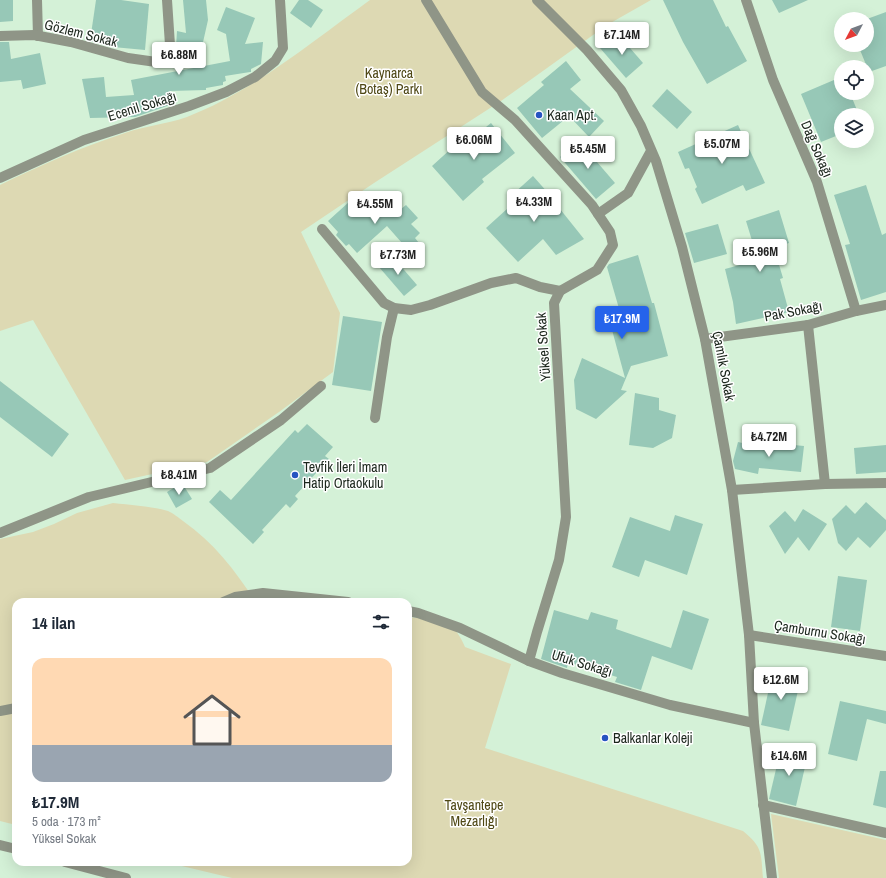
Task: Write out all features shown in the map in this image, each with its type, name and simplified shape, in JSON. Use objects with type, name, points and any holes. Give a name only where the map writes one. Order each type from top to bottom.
[{"type":"street","points":[[37,0],[38,36]]},
{"type":"street","name":"Gözlem Sokak","points":[[0,36],[38,36],[71,42],[128,58],[156,62],[165,56],[170,45],[168,0]]},
{"type":"street","name":"Ecenil Sokağı","points":[[0,178],[84,140],[189,106],[226,92],[255,77],[275,61],[283,48],[280,0]]},
{"type":"street","points":[[322,229],[384,303],[394,308],[410,310],[430,305],[491,283],[516,278],[540,287],[560,291],[597,270],[613,245],[610,232],[592,205],[515,120],[482,92],[426,0]]},
{"type":"street","name":"Çamlık Sokak","points":[[537,0],[587,50],[621,90],[641,126],[656,161],[682,246],[705,339],[732,490],[749,635],[754,723],[772,878]]},
{"type":"street","name":"Dağ Sokağı","points":[[746,0],[773,80],[817,182],[856,310]]},
{"type":"street","points":[[598,214],[628,192],[651,150]]},
{"type":"street","name":"Yüksel Sokak","points":[[529,661],[559,560],[566,517],[554,303],[560,291]]},
{"type":"street","name":"Pak Sokağı","points":[[705,339],[808,325],[856,310],[886,305]]},
{"type":"street","points":[[375,418],[387,337],[394,308]]},
{"type":"street","points":[[808,325],[825,484]]},
{"type":"street","points":[[0,534],[89,497],[210,468],[281,420],[321,386]]},
{"type":"street","points":[[732,490],[825,484],[886,483]]},
{"type":"street","points":[[231,598],[235,596],[263,593],[310,598]]},
{"type":"street","name":"Ufuk Sokağı","points":[[412,612],[460,628],[529,661],[562,673],[670,705],[754,723]]},
{"type":"street","name":"Çamburnu Sokağı","points":[[749,635],[886,656]]},
{"type":"street","points":[[0,711],[12,709]]},
{"type":"street","points":[[763,805],[886,833]]},
{"type":"street","points":[[0,845],[12,848]]},
{"type":"street","points":[[80,866],[126,878]]},
{"type":"green space","name":"Kaynarca (Botaş) Parkı","points":[[370,0],[651,0],[607,25],[501,101],[301,232],[340,313],[333,372],[207,462],[125,480],[33,320],[0,331],[0,185],[77,150],[133,131],[187,117],[235,94],[282,64]]},
{"type":"green space","points":[[113,503],[168,511],[194,529],[214,547],[240,578],[253,598],[12,598],[12,824],[0,821],[0,539],[33,532],[77,513]]},
{"type":"green space","name":"Tavşantepe Mezarlığı","points":[[412,617],[435,620],[449,625],[455,630],[465,647],[511,664],[485,748],[743,831],[758,847],[762,863],[763,878],[232,878],[182,866],[412,866]]},
{"type":"green space","points":[[771,814],[886,840],[886,878],[779,878]]},
{"type":"building","points":[[0,0],[13,0],[13,21],[0,22]]},
{"type":"building","points":[[96,0],[121,0],[149,4],[145,50],[113,47],[90,41]]},
{"type":"building","points":[[183,0],[206,0],[208,20],[199,60],[173,54],[176,47],[177,31],[186,33]]},
{"type":"building","points":[[299,0],[308,0],[323,10],[311,28],[290,13]]},
{"type":"building","points":[[663,0],[713,0],[726,27],[728,26],[747,61],[707,84],[683,42]]},
{"type":"building","points":[[772,0],[808,0],[779,13]]},
{"type":"building","points":[[226,7],[255,18],[245,44],[263,42],[261,64],[251,69],[251,72],[225,76],[226,81],[223,82],[223,85],[206,88],[206,90],[170,91],[173,104],[135,117],[90,118],[82,79],[104,77],[106,97],[134,95],[131,80],[230,61],[226,34],[217,30]]},
{"type":"building","points":[[886,12],[886,66],[874,70],[874,60],[864,60],[861,52],[874,52],[874,16]]},
{"type":"building","points":[[617,33],[643,63],[626,78],[600,48]]},
{"type":"building","points":[[0,42],[9,42],[11,59],[40,53],[46,84],[23,89],[21,80],[0,82]]},
{"type":"building","points":[[566,61],[581,80],[570,89],[604,121],[589,137],[569,116],[542,138],[517,108],[544,85],[541,82]]},
{"type":"building","points":[[834,80],[834,100],[853,100],[856,108],[834,108],[834,137],[821,142],[801,94]]},
{"type":"building","points":[[667,89],[692,112],[677,129],[652,106]]},
{"type":"building","points":[[491,123],[515,153],[482,179],[484,182],[463,201],[432,166],[453,147],[456,151]]},
{"type":"building","points":[[738,125],[765,183],[746,191],[743,185],[702,204],[695,189],[697,187],[689,168],[685,169],[678,152]]},
{"type":"building","points":[[579,141],[615,183],[596,199],[560,157]]},
{"type":"building","points":[[533,176],[557,203],[556,204],[584,239],[556,255],[543,239],[518,262],[486,228],[518,199],[513,194]]},
{"type":"building","points":[[866,185],[882,235],[886,233],[886,292],[861,300],[845,245],[850,244],[834,195]]},
{"type":"building","points":[[392,199],[401,209],[406,205],[418,218],[411,224],[420,233],[415,238],[419,243],[409,251],[387,226],[357,253],[349,244],[346,246],[336,235],[338,232],[328,221],[349,202],[363,217],[382,201],[386,205]]},
{"type":"building","points":[[779,210],[789,243],[774,248],[783,278],[780,279],[789,312],[736,324],[733,302],[725,269],[758,260],[746,221]]},
{"type":"building","points":[[718,224],[727,254],[694,263],[685,233]]},
{"type":"building","points":[[638,255],[652,303],[654,303],[668,356],[631,366],[621,390],[627,391],[596,419],[576,409],[574,380],[582,358],[625,378],[608,315],[620,312],[607,267],[609,264]]},
{"type":"building","points":[[392,256],[417,285],[404,296],[379,267]]},
{"type":"building","points":[[343,316],[382,322],[371,391],[332,385]]},
{"type":"building","points":[[0,381],[69,434],[52,457],[0,417]]},
{"type":"building","points":[[635,393],[659,398],[659,410],[676,415],[672,438],[653,448],[629,445]]},
{"type":"building","points":[[307,424],[333,447],[325,456],[329,459],[295,496],[298,499],[290,508],[286,504],[262,530],[264,532],[253,544],[209,502],[220,490],[231,500],[295,430],[298,433]]},
{"type":"building","points":[[738,442],[773,450],[773,443],[804,446],[801,472],[759,468],[758,474],[735,469],[733,461]]},
{"type":"building","points":[[886,445],[886,472],[856,474],[854,448]]},
{"type":"building","points":[[182,483],[192,499],[176,508],[167,492]]},
{"type":"building","points":[[866,502],[886,520],[886,530],[870,548],[858,537],[846,551],[838,543],[832,519],[846,505],[855,514]]},
{"type":"building","points":[[803,509],[827,524],[809,551],[798,537],[785,554],[769,526],[785,511],[795,522]]},
{"type":"building","points":[[675,515],[703,524],[687,575],[645,560],[639,577],[612,567],[630,517],[670,531]]},
{"type":"building","points":[[838,576],[867,580],[860,631],[831,627]]},
{"type":"building","points":[[554,610],[588,620],[591,612],[618,620],[616,629],[671,648],[683,610],[709,619],[692,670],[652,656],[641,690],[615,682],[617,677],[568,662],[567,668],[541,659]]},
{"type":"building","points":[[773,670],[801,677],[789,731],[761,725]]},
{"type":"building","points":[[840,701],[886,711],[886,724],[867,719],[857,761],[828,754]]},
{"type":"building","points":[[781,748],[808,754],[796,806],[769,799]]},
{"type":"building","points":[[880,771],[886,771],[886,808],[873,805]]},
{"type":"place","name":"Kaan Apt.","points":[[539,115]]},
{"type":"place","name":"Tevfik İleri İmam Hatip Ortaokulu","points":[[295,475]]},
{"type":"place","name":"Balkanlar Koleji","points":[[605,738]]}]
